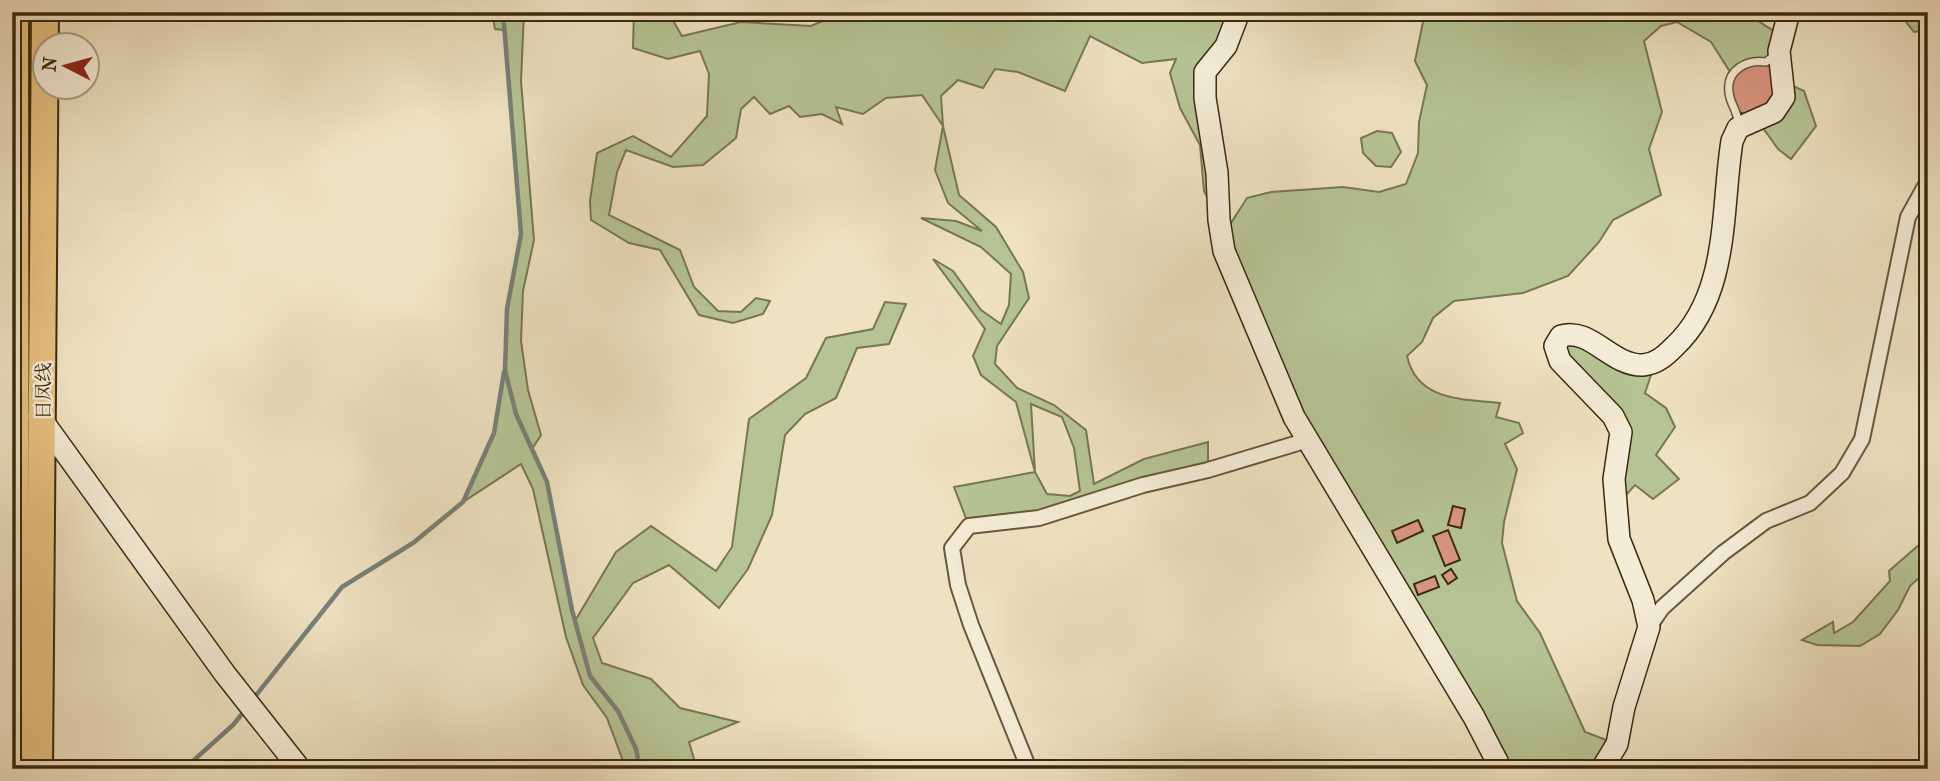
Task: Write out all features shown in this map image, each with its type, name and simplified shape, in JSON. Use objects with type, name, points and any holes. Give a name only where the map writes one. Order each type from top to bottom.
[{"type":"highway","points":[[15,12],[16,769]]},
{"type":"highway","name":"日凤线","points":[[39,769],[45,12]]},
{"type":"street","points":[[1239,12],[1226,46],[1205,72],[1205,98],[1217,173],[1220,231],[1227,261],[1294,417],[1474,717],[1501,769]]},
{"type":"street","points":[[1648,627],[1643,600],[1619,539],[1614,479],[1622,432],[1613,416],[1560,361],[1555,346],[1561,336],[1572,333],[1583,336],[1613,357],[1642,365],[1655,363],[1690,330],[1708,295],[1720,248],[1729,160],[1738,128],[1766,116],[1780,105],[1785,89],[1779,51],[1789,12]]},
{"type":"street","points":[[1602,769],[1617,744],[1624,707],[1648,627],[1662,608],[1723,553],[1766,521],[1810,503],[1842,473],[1862,439],[1908,217],[1928,181]]},
{"type":"street","points":[[14,378],[42,421],[225,674],[300,769]]},
{"type":"street","points":[[1029,769],[958,585],[952,548],[969,526],[1039,519],[1143,485],[1208,470],[1308,440]]},
{"type":"lane","points":[[1738,128],[1738,111],[1729,94],[1732,75],[1747,62],[1766,62],[1779,51]]},
{"type":"green space","points":[[492,12],[524,12],[521,81],[534,240],[523,291],[521,341],[528,390],[541,435],[532,449],[547,482],[575,621],[616,552],[651,526],[716,571],[732,547],[749,419],[806,378],[826,338],[873,329],[885,302],[906,304],[889,344],[857,348],[836,398],[805,414],[785,435],[772,515],[748,569],[719,608],[669,565],[633,583],[593,638],[602,663],[651,679],[680,708],[738,722],[689,742],[697,769],[626,769],[607,718],[583,685],[566,637],[533,489],[521,464],[463,502],[494,433],[505,370],[507,309],[521,234],[504,30],[495,29]]},
{"type":"green space","points":[[634,12],[668,12],[682,36],[741,22],[811,26],[844,12],[1248,12],[1205,73],[1219,220],[1204,191],[1200,145],[1180,108],[1170,73],[1176,59],[1142,63],[1090,36],[1065,91],[1018,72],[995,69],[983,88],[958,80],[941,96],[943,126],[922,95],[886,98],[863,114],[836,107],[842,124],[822,114],[800,117],[789,106],[770,114],[754,97],[741,109],[736,138],[703,165],[673,167],[626,150],[617,172],[609,215],[680,250],[694,287],[718,311],[741,312],[756,298],[770,301],[763,314],[733,323],[699,315],[660,250],[629,243],[591,220],[590,201],[597,153],[633,136],[671,157],[707,116],[709,74],[700,51],[668,59],[633,48]]},
{"type":"green space","points":[[1425,12],[1744,12],[1780,35],[1766,62],[1732,75],[1711,42],[1677,22],[1661,26],[1644,41],[1662,112],[1649,149],[1661,195],[1613,220],[1599,242],[1568,276],[1523,293],[1454,301],[1433,318],[1422,342],[1407,356],[1412,371],[1420,382],[1431,390],[1457,398],[1500,403],[1496,417],[1519,423],[1523,433],[1505,444],[1517,469],[1504,522],[1502,543],[1517,601],[1540,633],[1585,732],[1617,744],[1628,732],[1617,769],[1501,769],[1294,417],[1224,251],[1231,223],[1247,198],[1271,192],[1343,187],[1379,192],[1406,184],[1418,153],[1419,122],[1427,85],[1415,61]]},
{"type":"green space","points":[[1898,12],[1928,12],[1928,30],[1914,32]]},
{"type":"green space","points":[[1784,82],[1804,91],[1816,126],[1791,159],[1778,149],[1756,118]]},
{"type":"green space","points":[[943,126],[959,195],[996,227],[1023,272],[1029,298],[997,346],[995,364],[1017,388],[1054,405],[1086,430],[1094,484],[1144,459],[1208,442],[1208,470],[1085,504],[969,526],[954,487],[1035,472],[1016,402],[981,375],[973,356],[985,329],[933,259],[953,271],[981,310],[1001,324],[1009,305],[1011,274],[981,247],[921,218],[956,221],[982,231],[948,203],[935,170]],"holes":[[[1031,404],[1062,417],[1074,448],[1080,491],[1070,496],[1047,494],[1035,472]]]},
{"type":"green space","points":[[1377,131],[1392,133],[1401,152],[1391,167],[1376,166],[1363,153],[1361,138]]},
{"type":"green space","points":[[1561,336],[1655,363],[1645,393],[1666,408],[1675,427],[1656,455],[1679,479],[1653,499],[1635,485],[1616,506],[1621,432],[1579,382]]},
{"type":"green space","points":[[1928,537],[1928,570],[1910,586],[1898,610],[1880,634],[1860,646],[1817,645],[1802,640],[1833,622],[1834,633],[1853,622],[1890,581],[1889,571]]},
{"type":"building","points":[[1757,61],[1775,67],[1774,112],[1747,116],[1738,111],[1729,94],[1732,75]]},
{"type":"building","points":[[1453,506],[1465,509],[1461,528],[1448,525]]},
{"type":"building","points":[[1418,520],[1423,531],[1397,543],[1392,531]]},
{"type":"building","points":[[1448,530],[1460,560],[1445,566],[1433,536]]},
{"type":"building","points":[[1451,569],[1457,578],[1448,584],[1442,575]]},
{"type":"building","points":[[1435,576],[1439,587],[1418,595],[1414,584]]},
{"type":"waterway","points":[[503,12],[521,234],[507,309],[505,370],[516,414],[547,482],[572,610],[590,676],[618,711],[636,749],[640,769]]},
{"type":"waterway","points":[[253,699],[342,587],[413,543],[463,502],[494,433],[504,372]]},
{"type":"waterway","points":[[184,769],[233,725],[246,709]]}]
